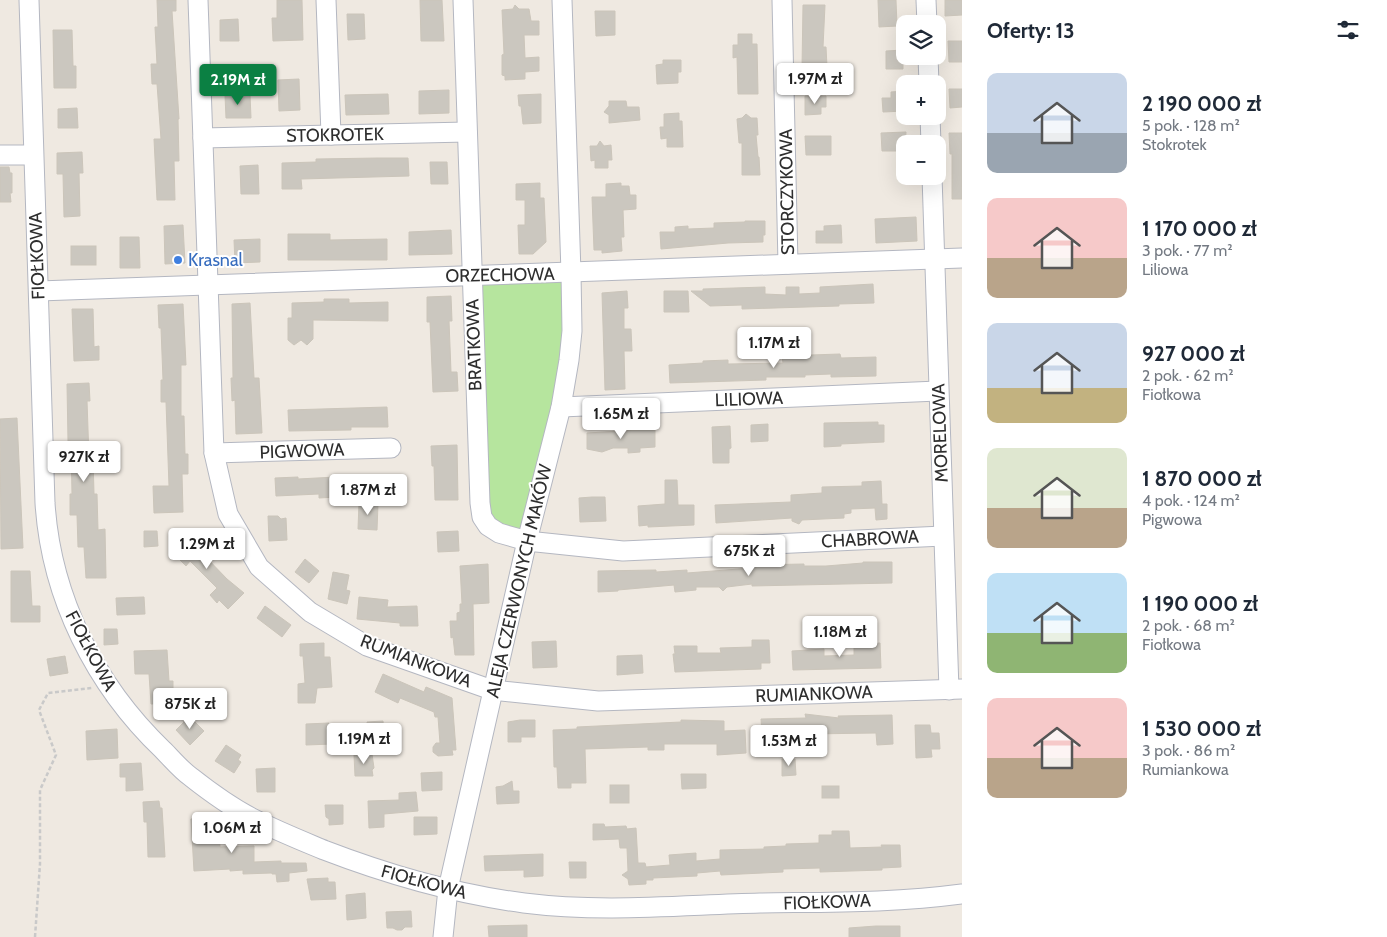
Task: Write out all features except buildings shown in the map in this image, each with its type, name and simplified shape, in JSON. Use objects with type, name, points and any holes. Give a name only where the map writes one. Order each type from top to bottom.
[{"type":"street","name":"FIOŁKOWA","points":[[29,0],[47,532],[62,593],[76,630],[108,686],[144,732],[189,776],[250,817],[292,837],[361,864],[388,874],[448,889],[525,903],[611,910],[717,904],[927,899],[962,894]]},
{"type":"street","name":"RUMIANKOWA","points":[[198,0],[214,453],[228,514],[259,567],[310,612],[368,646],[492,690],[598,701],[955,689]]},
{"type":"street","points":[[326,0],[331,135]]},
{"type":"street","name":"BRATKOWA","points":[[463,0],[480,503],[482,517],[488,526],[499,533],[527,541]]},
{"type":"street","name":"ALEJA CZERWONYCH MAKÓW","points":[[443,937],[448,889],[492,690],[561,407],[569,360],[572,331],[571,273],[562,0]]},
{"type":"street","name":"STORCZYKOWA","points":[[782,0],[788,264]]},
{"type":"street","points":[[926,0],[927,15]]},
{"type":"street","name":"STOKROTEK","points":[[203,138],[466,132]]},
{"type":"street","points":[[0,155],[33,155]]},
{"type":"street","name":"MORELOWA","points":[[932,185],[944,536],[955,689]]},
{"type":"street","name":"ORZECHOWA","points":[[38,290],[962,258]]},
{"type":"street","name":"LILIOWA","points":[[561,407],[938,391]]},
{"type":"street","name":"PIGWOWA","points":[[214,453],[391,448]]},
{"type":"street","name":"CHABROWA","points":[[527,541],[623,551],[944,536]]},
{"type":"path","points":[[36,937],[40,864],[40,790],[56,755],[39,710],[48,693],[108,686]]},
{"type":"green space","points":[[570,273],[571,331],[526,540],[489,525],[472,275]]},
{"type":"place","name":"Krasnal","points":[[178,260]]}]
